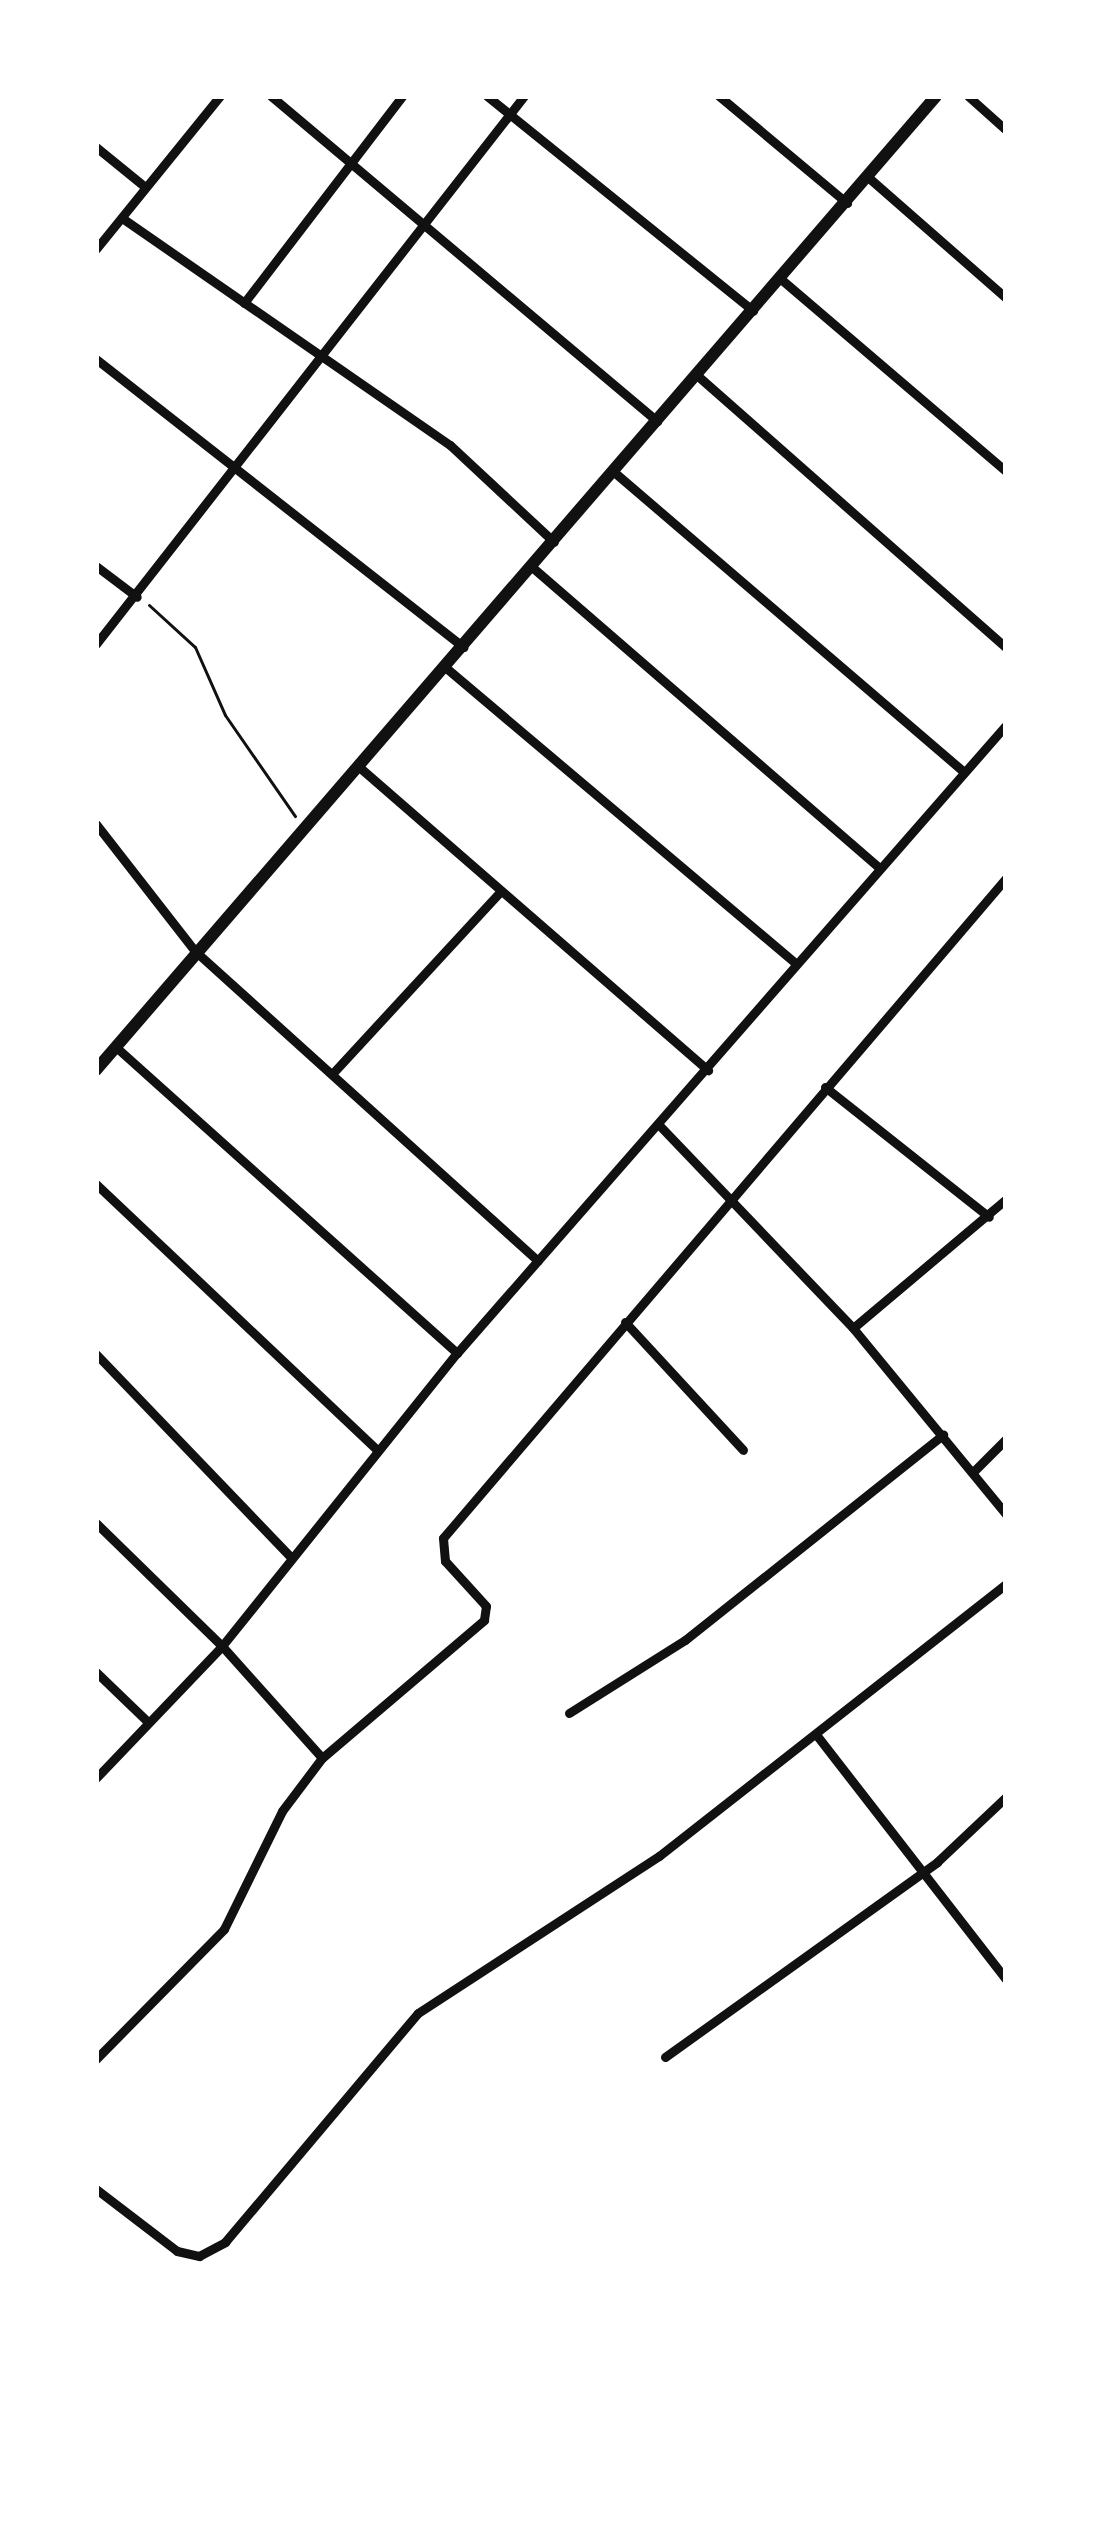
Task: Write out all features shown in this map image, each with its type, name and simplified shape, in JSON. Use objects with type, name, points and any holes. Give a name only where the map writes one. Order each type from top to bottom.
[{"type":"street","points":[[96,249],[220,96]]},
{"type":"street","points":[[272,96],[657,421]]},
{"type":"street","points":[[244,303],[402,96]]},
{"type":"street","points":[[487,96],[753,311]]},
{"type":"street","points":[[96,644],[524,96]]},
{"type":"street","points":[[719,96],[847,203]]},
{"type":"street","points":[[96,1070],[699,377],[936,96]]},
{"type":"street","points":[[968,96],[1006,130]]},
{"type":"street","points":[[96,147],[145,187]]},
{"type":"street","points":[[869,178],[1006,298]]},
{"type":"street","points":[[122,218],[450,445],[554,542]]},
{"type":"street","points":[[782,280],[1006,471]]},
{"type":"street","points":[[96,359],[463,647]]},
{"type":"street","points":[[699,377],[1006,648]]},
{"type":"street","points":[[614,472],[964,772]]},
{"type":"street","points":[[96,566],[137,597]]},
{"type":"street","points":[[532,568],[878,867]]},
{"type":"street","points":[[445,668],[796,964]]},
{"type":"street","points":[[96,1778],[222,1646],[289,1555],[458,1353],[1006,725]]},
{"type":"street","points":[[358,766],[708,1070]]},
{"type":"street","points":[[96,824],[196,951],[538,1261]]},
{"type":"street","points":[[96,2059],[224,1929],[282,1811],[322,1758],[484,1620],[486,1606],[445,1561],[443,1538],[1006,878]]},
{"type":"street","points":[[332,1074],[501,892]]},
{"type":"street","points":[[117,1048],[458,1353]]},
{"type":"street","points":[[825,1087],[989,1217]]},
{"type":"street","points":[[660,1126],[732,1195],[853,1328],[1006,1514]]},
{"type":"street","points":[[96,1184],[377,1450]]},
{"type":"street","points":[[853,1328],[1006,1199]]},
{"type":"street","points":[[626,1322],[743,1450]]},
{"type":"street","points":[[96,1354],[289,1555]]},
{"type":"street","points":[[569,1713],[685,1640],[943,1435]]},
{"type":"street","points":[[973,1472],[1006,1439]]},
{"type":"street","points":[[96,1523],[222,1646],[322,1758]]},
{"type":"street","points":[[96,2189],[177,2251],[199,2256],[225,2242],[418,2013],[658,1856],[818,1737],[1006,1584]]},
{"type":"street","points":[[96,1672],[147,1721]]},
{"type":"street","points":[[818,1737],[1006,1979]]},
{"type":"street","points":[[664,2057],[922,1872],[1006,1797]]},
{"type":"path","points":[[137,597],[195,647],[225,715],[302,828]]}]
